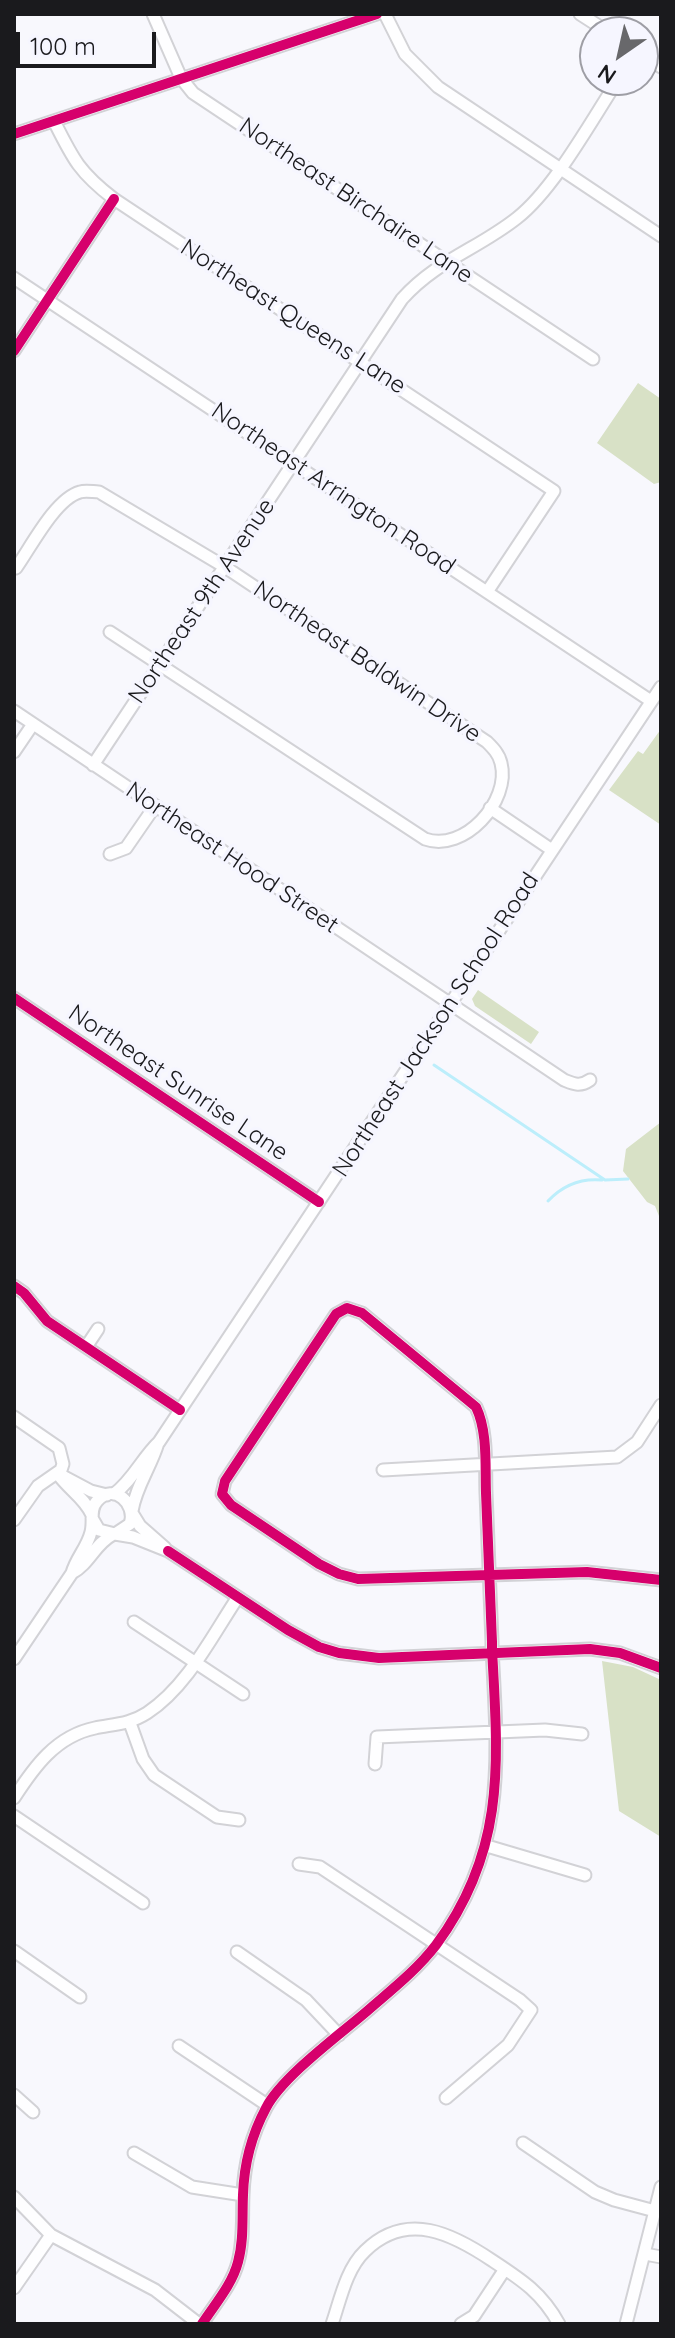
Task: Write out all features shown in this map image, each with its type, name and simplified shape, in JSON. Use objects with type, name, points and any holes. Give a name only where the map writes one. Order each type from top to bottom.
[{"type":"street","name":"Northeast Birchaire Lane","points":[[153,14],[181,78],[193,93],[593,359]]},
{"type":"street","points":[[14,134],[377,14]]},
{"type":"street","points":[[385,14],[398,43],[426,77],[661,236]]},
{"type":"street","name":"Northeast 9th Avenue","points":[[93,765],[402,299],[416,283],[445,261],[496,234],[519,217],[546,188],[607,96]]},
{"type":"street","name":"Northeast Queens Lane","points":[[54,121],[86,177],[114,199],[554,491],[487,592]]},
{"type":"street","points":[[14,351],[114,199]]},
{"type":"street","name":"Northeast Arrington Road","points":[[14,278],[651,701]]},
{"type":"street","name":"Northeast Baldwin Drive","points":[[16,568],[57,508],[68,498],[82,491],[99,492],[113,499],[225,567],[487,742],[499,756],[503,772],[490,808]]},
{"type":"street","points":[[110,632],[425,839],[444,843],[464,836],[490,808],[552,850]]},
{"type":"street","name":"Northeast Jackson School Road","points":[[110,1494],[128,1483],[146,1454],[159,1442],[661,687]]},
{"type":"street","name":"Northeast Hood Street","points":[[14,711],[564,1080],[576,1085],[590,1080]]},
{"type":"street","points":[[14,752],[33,724]]},
{"type":"street","points":[[110,854],[126,848],[155,806]]},
{"type":"street","name":"Northeast Sunrise Lane","points":[[14,998],[319,1202]]},
{"type":"street","points":[[14,1286],[24,1293],[47,1321],[180,1410]]},
{"type":"street","points":[[14,2197],[51,2235],[155,2290],[200,2324],[226,2288],[239,2261],[246,2158],[267,2105],[288,2080],[412,1972],[436,1945],[470,1886],[487,1846],[496,1795],[497,1733],[492,1653],[489,1576],[485,1466],[482,1419],[476,1407],[362,1313],[347,1308],[336,1314],[225,1481],[222,1494],[231,1505],[319,1564],[350,1578],[379,1580],[489,1576],[587,1572],[661,1580]]},
{"type":"street","points":[[86,1347],[98,1329]]},
{"type":"street","points":[[383,1470],[617,1457],[637,1442],[661,1405]]},
{"type":"street","points":[[14,1417],[59,1448],[63,1464],[58,1474],[38,1486],[14,1520]]},
{"type":"street","name":"Northeast Jackson School Road","points":[[132,1512],[137,1489],[154,1459],[159,1442]]},
{"type":"street","points":[[58,1474],[91,1491],[126,1500],[140,1526],[168,1551],[310,1642],[349,1655],[379,1658],[600,1650],[631,1656],[661,1668]]},
{"type":"street","points":[[58,1474],[84,1502],[99,1530],[133,1537],[168,1551]]},
{"type":"street","points":[[14,1659],[72,1573],[88,1541],[96,1502],[110,1494]]},
{"type":"street","points":[[72,1573],[83,1567],[101,1542],[126,1529],[132,1512]]},
{"type":"street","points":[[14,1798],[40,1762],[70,1736],[130,1723],[151,1711],[175,1688],[238,1597]]},
{"type":"street","points":[[134,1622],[243,1694]]},
{"type":"street","points":[[130,1723],[143,1759],[154,1775],[217,1817],[239,1820]]},
{"type":"street","points":[[375,1764],[377,1737],[545,1730],[582,1734]]},
{"type":"street","points":[[14,1816],[143,1903]]},
{"type":"street","points":[[487,1846],[585,1875]]},
{"type":"street","points":[[299,1864],[320,1867],[531,2010],[508,2045],[446,2098]]},
{"type":"street","points":[[14,1951],[80,1997]]},
{"type":"street","points":[[237,1952],[302,1997],[339,2035]]},
{"type":"street","points":[[179,2046],[267,2105]]},
{"type":"street","points":[[14,2095],[33,2112]]},
{"type":"street","points":[[523,2143],[595,2192],[655,2211]]},
{"type":"street","points":[[134,2153],[192,2187],[243,2195]]},
{"type":"street","points":[[626,2324],[661,2187]]},
{"type":"street","points":[[332,2324],[357,2260],[375,2243],[399,2232],[421,2229],[445,2232],[461,2239],[533,2288],[559,2324]]},
{"type":"street","points":[[14,2288],[51,2235]]},
{"type":"street","points":[[645,2254],[661,2257]]},
{"type":"street","points":[[461,2324],[474,2316],[505,2269]]},
{"type":"green space","points":[[638,383],[661,399],[661,482],[654,484],[597,443]]},
{"type":"green space","points":[[661,729],[661,825],[609,790],[638,751],[643,754]]},
{"type":"green space","points":[[478,990],[539,1032],[531,1044],[475,1006],[472,999]]},
{"type":"green space","points":[[661,1122],[661,1221],[655,1206],[647,1202],[623,1171],[626,1149]]},
{"type":"green space","points":[[602,1661],[633,1667],[661,1680],[661,1837],[619,1811]]},
{"type":"waterway","points":[[434,1065],[605,1180],[628,1179]]},
{"type":"waterway","points":[[548,1201],[572,1184],[602,1180]]},
{"type":"cycle path","points":[[14,134],[377,14]]},
{"type":"cycle path","points":[[14,351],[114,199]]},
{"type":"cycle path","points":[[14,998],[319,1202]]},
{"type":"cycle path","points":[[14,1286],[24,1293],[47,1321],[180,1410]]},
{"type":"cycle path","points":[[202,2324],[227,2286],[238,2262],[247,2161],[266,2108],[297,2070],[402,1980],[436,1945],[476,1874],[487,1839],[496,1767],[496,1729],[490,1605],[490,1586],[489,1568],[488,1549],[485,1449],[476,1407],[362,1313],[347,1308],[336,1314],[225,1481],[222,1494],[231,1505],[319,1564],[358,1579],[587,1572],[661,1580]]},
{"type":"cycle path","points":[[168,1551],[288,1630],[319,1647],[339,1653],[379,1658],[590,1649],[620,1653],[661,1668]]}]
